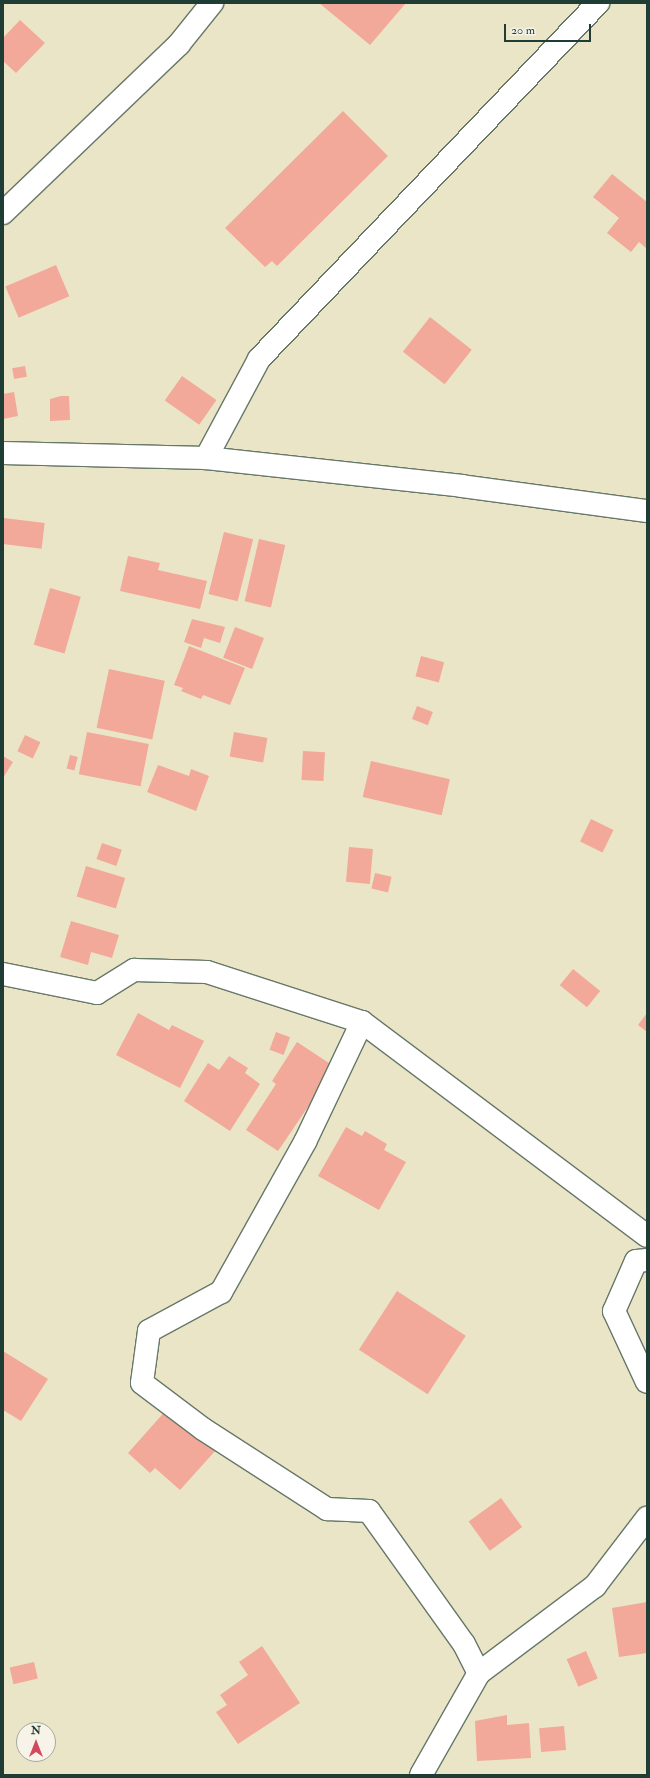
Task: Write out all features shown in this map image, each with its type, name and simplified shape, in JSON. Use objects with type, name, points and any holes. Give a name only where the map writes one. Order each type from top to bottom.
[{"type":"street","points":[[3,213],[179,44],[212,3]]},
{"type":"street","points":[[206,458],[259,359],[598,3]]},
{"type":"street","points":[[3,453],[206,458],[462,486],[647,511]]},
{"type":"street","points":[[3,974],[97,993],[134,970],[206,972],[362,1022],[647,1236]]},
{"type":"street","points":[[362,1022],[305,1142],[222,1292],[149,1331],[142,1383],[203,1429],[327,1509],[369,1511],[464,1644],[479,1673]]},
{"type":"street","points":[[647,1260],[636,1261],[614,1311],[647,1382]]},
{"type":"street","points":[[421,1775],[479,1673],[595,1586],[647,1518]]},
{"type":"building","points":[[319,3],[406,3],[370,45]]},
{"type":"building","points":[[20,20],[45,43],[16,73],[3,61],[3,38]]},
{"type":"building","points":[[343,111],[388,156],[277,266],[272,261],[265,267],[225,228]]},
{"type":"building","points":[[612,174],[647,202],[647,249],[639,242],[631,252],[607,233],[619,218],[593,197]]},
{"type":"building","points":[[56,265],[69,296],[19,318],[5,286]]},
{"type":"building","points":[[430,317],[472,350],[445,384],[403,352]]},
{"type":"building","points":[[25,366],[27,377],[14,379],[12,368]]},
{"type":"building","points":[[182,376],[216,400],[199,425],[165,401]]},
{"type":"building","points":[[14,392],[18,416],[3,419],[3,394]]},
{"type":"building","points":[[61,396],[69,396],[70,420],[50,421],[50,399]]},
{"type":"building","points":[[4,518],[45,523],[42,549],[3,544]]},
{"type":"building","points":[[224,532],[253,539],[238,601],[209,594]]},
{"type":"building","points":[[259,539],[285,545],[271,607],[245,601]]},
{"type":"building","points":[[128,556],[160,563],[158,570],[207,581],[200,609],[120,591]]},
{"type":"building","points":[[50,588],[81,597],[64,654],[34,645]]},
{"type":"building","points":[[192,619],[225,627],[220,643],[204,638],[201,648],[184,642]]},
{"type":"building","points":[[235,627],[264,638],[252,669],[223,658]]},
{"type":"building","points":[[189,646],[245,668],[230,705],[203,695],[201,699],[181,691],[183,688],[174,685]]},
{"type":"building","points":[[421,656],[444,662],[439,682],[416,676]]},
{"type":"building","points":[[109,669],[165,681],[152,740],[97,728]]},
{"type":"building","points":[[417,706],[433,712],[428,725],[412,719]]},
{"type":"building","points":[[87,732],[149,744],[141,786],[79,774]]},
{"type":"building","points":[[234,732],[267,738],[263,763],[230,757]]},
{"type":"building","points":[[25,735],[40,742],[33,758],[17,751]]},
{"type":"building","points":[[303,751],[325,752],[323,781],[301,780]]},
{"type":"building","points":[[70,755],[78,757],[74,771],[67,769]]},
{"type":"building","points":[[3,756],[13,762],[3,778]]},
{"type":"building","points":[[371,761],[450,779],[442,815],[363,797]]},
{"type":"building","points":[[158,765],[189,776],[191,769],[209,776],[196,811],[147,792]]},
{"type":"building","points":[[591,819],[613,830],[603,852],[580,841]]},
{"type":"building","points":[[102,843],[122,850],[116,866],[96,859]]},
{"type":"building","points":[[349,847],[373,849],[370,884],[346,882]]},
{"type":"building","points":[[86,866],[125,878],[116,909],[77,897]]},
{"type":"building","points":[[375,873],[392,877],[388,892],[371,889]]},
{"type":"building","points":[[71,921],[119,935],[112,958],[91,952],[88,965],[60,957]]},
{"type":"building","points":[[573,969],[600,991],[587,1007],[560,985]]},
{"type":"building","points":[[138,1013],[169,1030],[172,1025],[204,1041],[180,1088],[116,1055]]},
{"type":"building","points":[[647,1013],[647,1032],[638,1025]]},
{"type":"building","points":[[276,1032],[290,1037],[284,1055],[270,1050]]},
{"type":"building","points":[[297,1042],[335,1067],[278,1151],[246,1130],[276,1084],[272,1081]]},
{"type":"building","points":[[229,1056],[248,1068],[245,1073],[260,1084],[230,1131],[184,1101],[208,1063],[219,1070]]},
{"type":"building","points":[[346,1127],[362,1136],[365,1131],[387,1144],[384,1150],[406,1162],[379,1210],[318,1176]]},
{"type":"building","points":[[397,1291],[466,1336],[428,1394],[359,1350]]},
{"type":"building","points":[[3,1351],[48,1379],[21,1421],[3,1410]]},
{"type":"building","points":[[168,1408],[216,1450],[180,1490],[155,1468],[150,1473],[128,1453]]},
{"type":"building","points":[[501,1498],[522,1527],[490,1551],[469,1522]]},
{"type":"building","points":[[647,1602],[647,1653],[619,1657],[612,1608]]},
{"type":"building","points":[[262,1646],[300,1703],[238,1744],[216,1712],[227,1705],[220,1695],[248,1675],[239,1662]]},
{"type":"building","points":[[586,1651],[598,1679],[578,1687],[567,1659]]},
{"type":"building","points":[[34,1662],[38,1679],[13,1684],[10,1668]]},
{"type":"building","points":[[507,1715],[507,1725],[529,1723],[531,1758],[477,1761],[475,1721]]},
{"type":"building","points":[[564,1726],[566,1750],[541,1752],[539,1728]]}]
